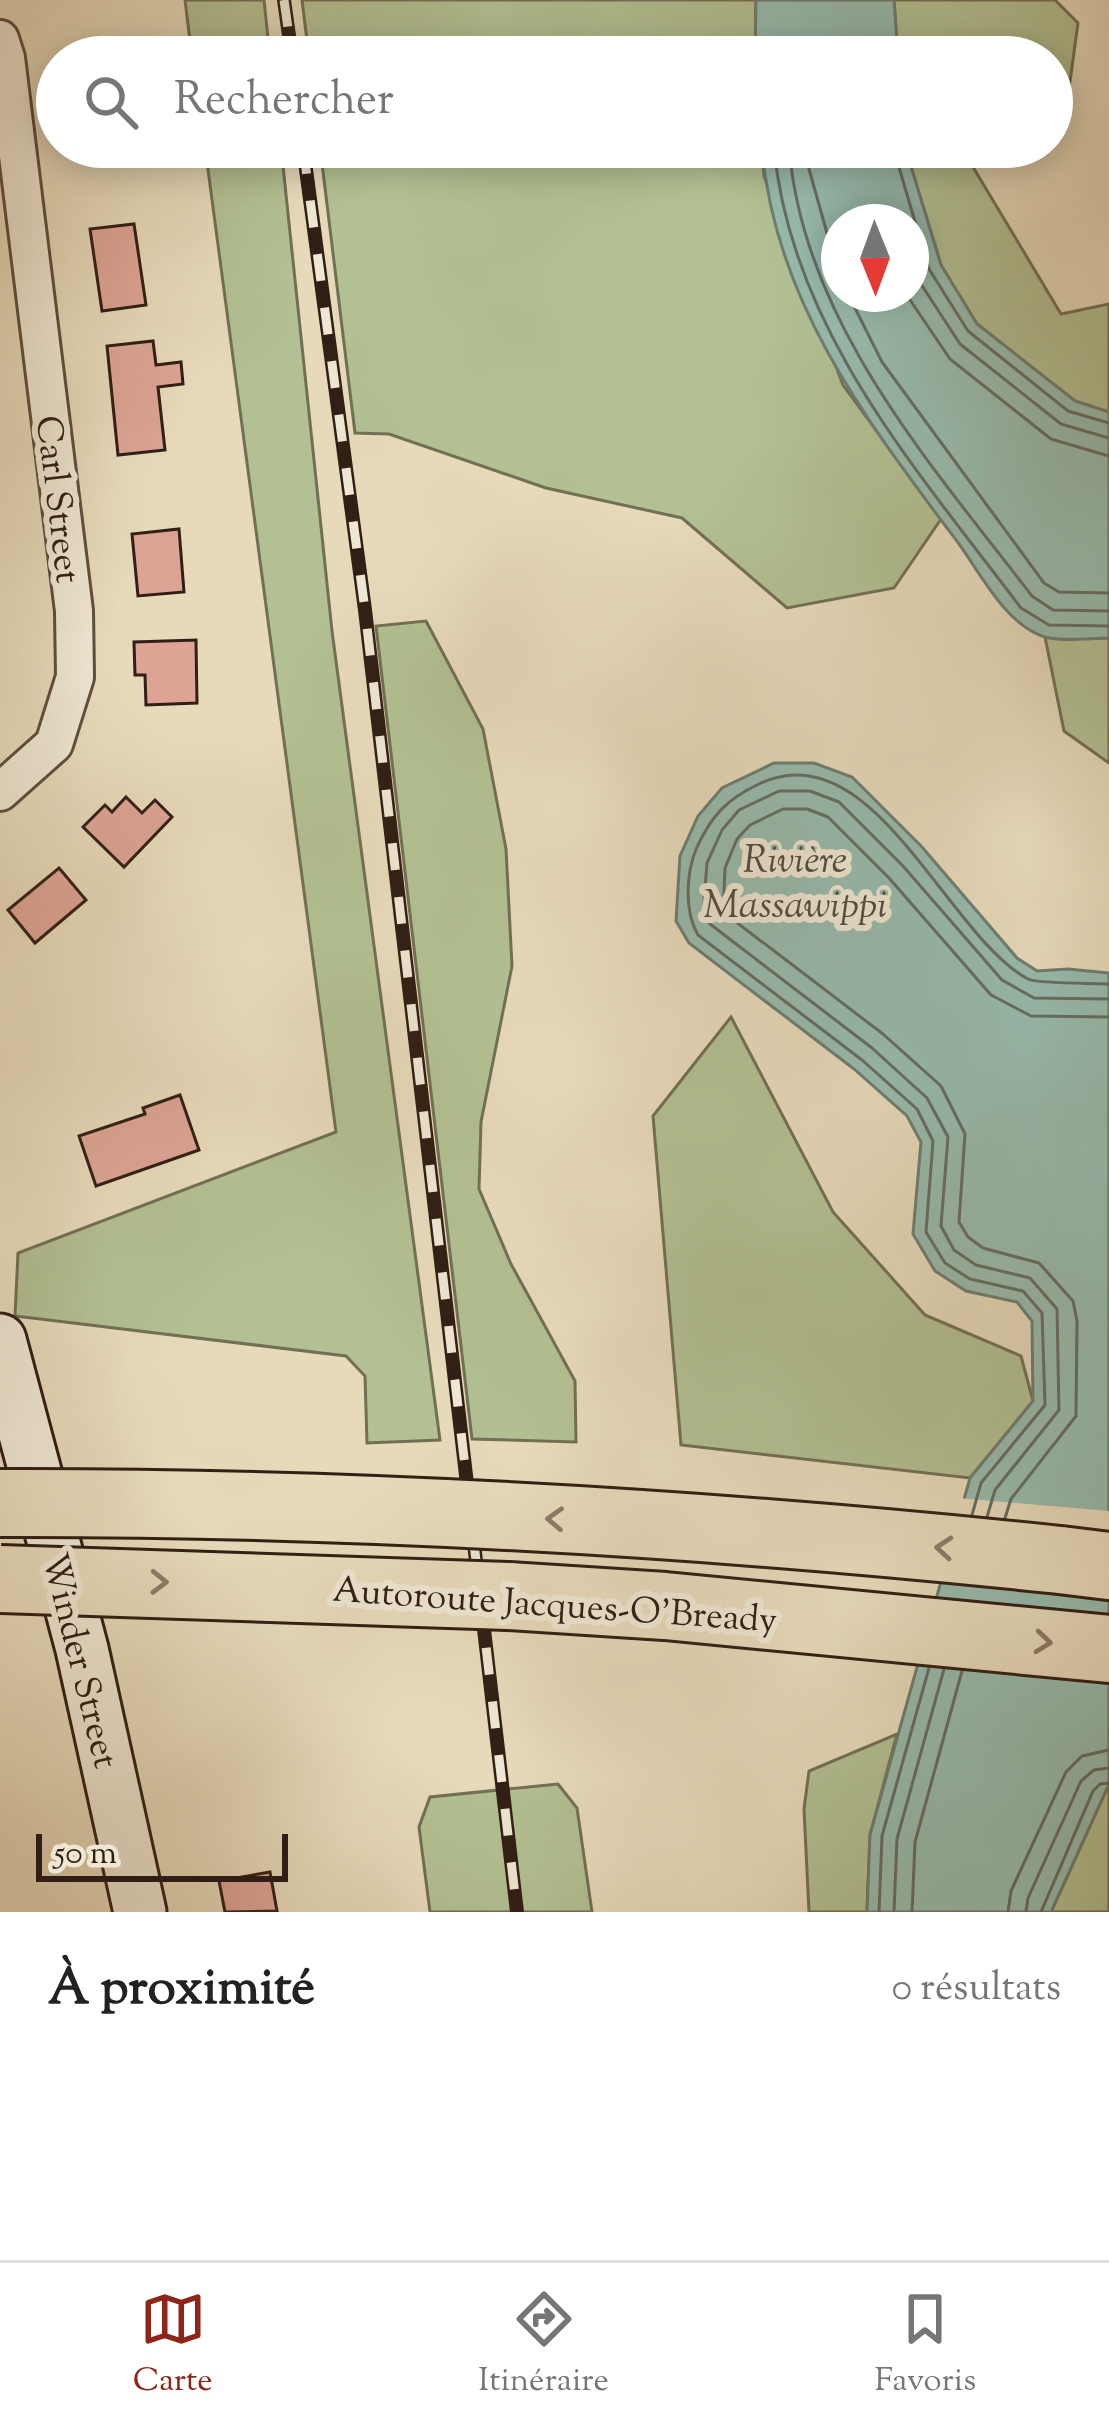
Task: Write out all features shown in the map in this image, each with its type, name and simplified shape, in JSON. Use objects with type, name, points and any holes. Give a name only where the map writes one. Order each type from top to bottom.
[{"type":"highway","points":[[0,1503],[251,1505],[580,1520],[802,1535],[1109,1566]]},
{"type":"highway","name":"Autoroute Jacques-O'Bready","points":[[0,1579],[548,1598],[1109,1649]]},
{"type":"street","name":"Carl Street","points":[[0,39],[74,611],[75,677],[54,744],[0,792]]},
{"type":"street","name":"Winder Street","points":[[0,1340],[82,1649],[140,1912]]},
{"type":"green space","points":[[185,0],[264,0],[268,36],[189,36]]},
{"type":"green space","points":[[302,0],[756,0],[755,36],[306,36]]},
{"type":"green space","points":[[894,0],[1055,0],[1078,23],[1073,60],[1073,36],[897,36]]},
{"type":"green space","points":[[208,168],[283,168],[332,631],[440,1440],[367,1443],[365,1376],[346,1356],[15,1316],[18,1253],[336,1132]]},
{"type":"green space","points":[[323,168],[763,168],[843,385],[941,519],[894,588],[787,608],[682,518],[546,488],[389,434],[355,433]]},
{"type":"green space","points":[[911,168],[974,168],[1061,314],[1109,304],[1109,412],[1075,401],[977,324],[941,265],[929,226],[929,204],[922,204]]},
{"type":"green space","points":[[426,621],[483,729],[506,849],[512,966],[481,1122],[479,1189],[511,1264],[575,1381],[576,1442],[472,1439],[376,626]]},
{"type":"green space","points":[[1045,637],[1109,638],[1109,763],[1064,731]]},
{"type":"green space","points":[[731,1017],[833,1212],[925,1315],[1021,1356],[1033,1401],[970,1478],[681,1445],[653,1116]]},
{"type":"green space","points":[[897,1734],[870,1835],[867,1912],[809,1912],[804,1809],[809,1771]]},
{"type":"green space","points":[[558,1784],[577,1808],[592,1912],[430,1912],[419,1827],[430,1797]]},
{"type":"green space","points":[[1109,1784],[1109,1912],[1051,1912]]},
{"type":"water","points":[[756,0],[894,0],[897,36],[755,36]]},
{"type":"water","points":[[765,168],[911,168],[922,204],[821,204],[821,312],[929,312],[929,226],[941,265],[977,324],[1075,401],[1109,412],[1109,638],[1045,637],[1018,622],[860,407],[806,309],[785,258]]},
{"type":"water","name":"Rivière Massawippi","points":[[774,763],[814,763],[852,777],[922,847],[1017,958],[1037,971],[1109,973],[1109,1784],[1051,1912],[867,1912],[870,1835],[970,1478],[1033,1401],[1032,1321],[1017,1302],[966,1291],[935,1271],[913,1234],[921,1142],[907,1116],[854,1069],[689,943],[676,921],[680,856],[698,816],[722,788]]},
{"type":"pier","points":[[958,1498],[1109,1511],[1109,1596],[935,1578]]},
{"type":"building","points":[[134,224],[146,305],[102,311],[90,229]]},
{"type":"building","points":[[153,341],[156,365],[181,362],[183,384],[158,387],[165,450],[118,455],[107,346]]},
{"type":"building","points":[[179,529],[184,592],[138,596],[132,534]]},
{"type":"building","points":[[196,640],[197,703],[146,705],[145,675],[135,675],[134,642]]},
{"type":"building","points":[[126,797],[142,813],[155,800],[172,817],[124,867],[83,827],[105,805],[112,812]]},
{"type":"building","points":[[59,868],[86,900],[35,943],[8,910]]},
{"type":"building","points":[[180,1095],[199,1150],[96,1186],[79,1136],[145,1114],[143,1108]]},
{"type":"building","points":[[270,1872],[277,1911],[225,1912],[219,1881]]},
{"type":"railway","points":[[284,0],[289,36]]},
{"type":"railway","points":[[306,168],[365,610],[517,1912]]}]
